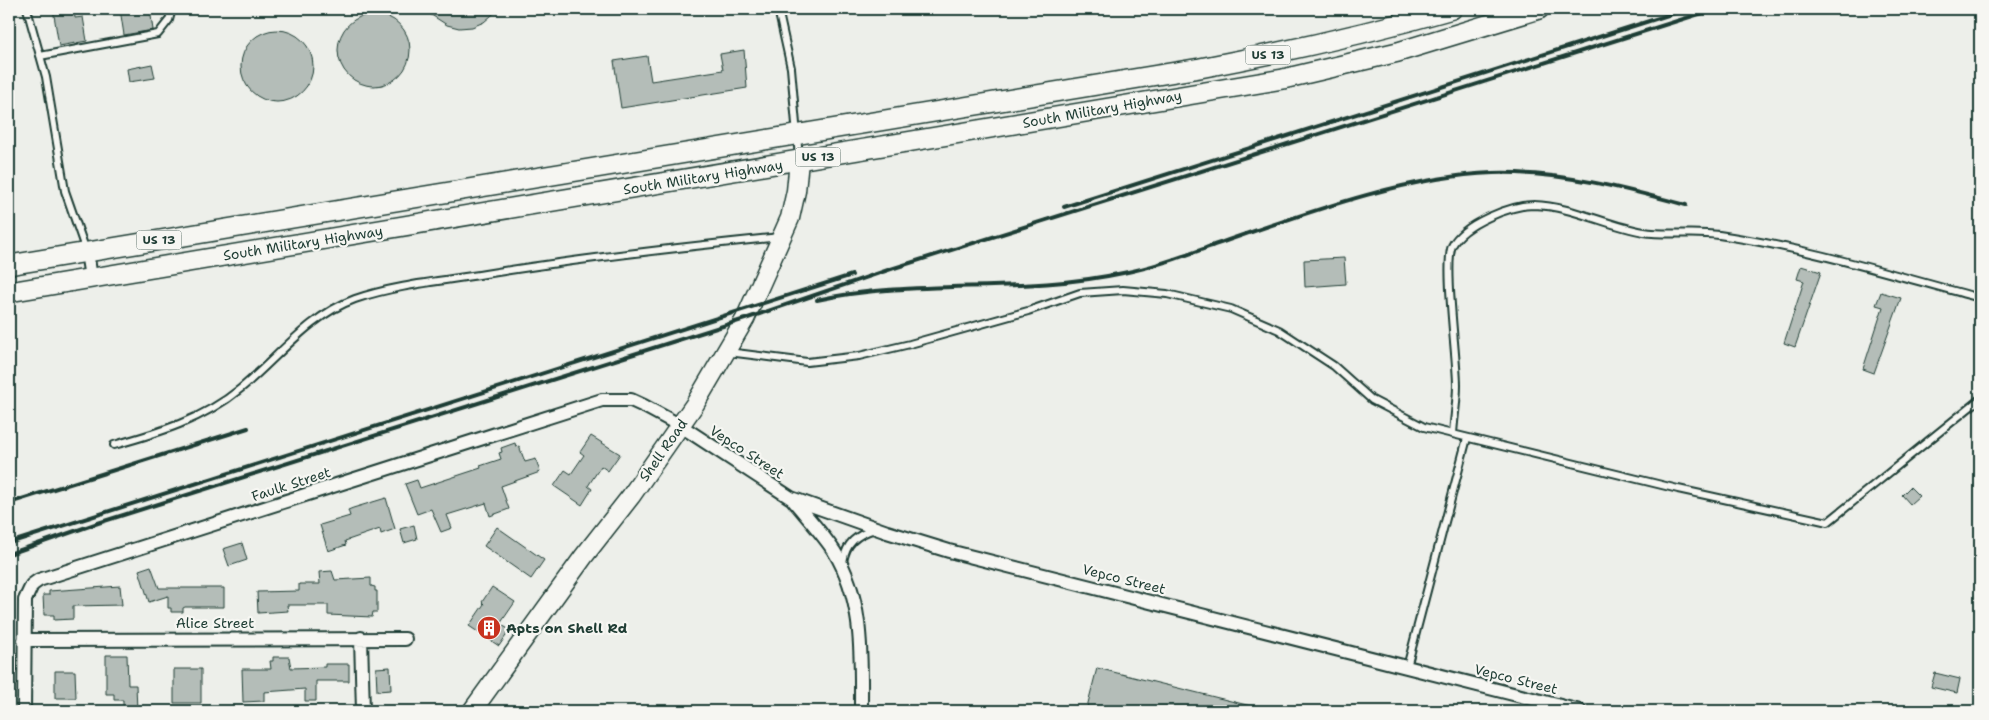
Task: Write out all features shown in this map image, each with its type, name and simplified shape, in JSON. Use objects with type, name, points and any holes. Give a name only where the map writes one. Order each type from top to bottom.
[{"type":"main road","name":"South Military Highway","points":[[9,265],[1218,64],[1386,28],[1452,9]]},
{"type":"main road","name":"South Military Highway","points":[[9,292],[1283,79],[1398,52],[1538,9]]},
{"type":"street","name":"Shell Road","points":[[472,711],[584,556],[632,496],[680,426],[725,352],[745,318],[790,218],[796,191],[799,160]]},
{"type":"street","points":[[87,252],[91,278]]},
{"type":"street","name":"Faulk Street","points":[[24,711],[24,600],[32,585],[39,580],[602,400],[631,400],[680,426]]},
{"type":"street","name":"Vepco Street","points":[[680,426],[791,498],[876,529],[949,551],[1580,711]]},
{"type":"street","points":[[791,498],[815,525],[842,566],[855,602],[858,625],[861,711]]},
{"type":"street","points":[[362,638],[363,711]]},
{"type":"street","name":"Alice Street","points":[[24,640],[405,639]]},
{"type":"lane","points":[[27,9],[46,77],[65,191],[87,252]]},
{"type":"lane","points":[[40,56],[158,34],[169,20],[172,9]]},
{"type":"lane","points":[[778,9],[791,68],[795,134],[799,160]]},
{"type":"lane","points":[[1453,434],[1457,386],[1450,271],[1452,247],[1461,232],[1495,214],[1515,207],[1534,205],[1558,208],[1615,226],[1646,233],[1718,234],[1789,248],[1980,298]]},
{"type":"lane","points":[[114,445],[156,433],[208,411],[239,390],[305,329],[327,312],[355,299],[434,282],[590,257],[781,237]]},
{"type":"lane","points":[[725,352],[807,362],[859,356],[1000,319],[1080,293],[1123,290],[1158,294],[1231,309],[1279,330],[1334,366],[1372,400],[1424,427],[1678,489],[1828,522],[1980,399]]},
{"type":"lane","points":[[1408,667],[1467,438]]},
{"type":"lane","points":[[842,566],[845,550],[864,533],[876,529]]},
{"type":"building","points":[[53,9],[74,9],[75,18],[83,17],[87,41],[59,46]]},
{"type":"building","points":[[120,9],[150,9],[153,30],[124,35]]},
{"type":"building","points":[[422,9],[499,9],[484,22],[472,27],[459,28],[447,25]]},
{"type":"building","points":[[381,14],[400,24],[408,36],[410,50],[408,64],[400,76],[388,84],[367,86],[348,76],[340,64],[338,43],[348,24],[360,16]]},
{"type":"building","points":[[284,30],[303,40],[311,52],[313,66],[311,80],[303,92],[291,100],[270,102],[251,92],[243,80],[241,59],[251,40],[263,32]]},
{"type":"building","points":[[744,50],[747,88],[621,108],[614,61],[647,56],[651,81],[723,70],[720,54]]},
{"type":"building","points":[[152,64],[155,78],[129,82],[127,69]]},
{"type":"building","points":[[1344,258],[1346,284],[1305,287],[1304,260]]},
{"type":"building","points":[[1801,266],[1821,272],[1795,347],[1784,343],[1804,281],[1797,279]]},
{"type":"building","points":[[1881,292],[1901,298],[1874,373],[1863,369],[1883,307],[1876,305]]},
{"type":"building","points":[[591,436],[620,454],[608,471],[601,466],[588,486],[592,489],[582,505],[554,486],[565,470],[571,474],[584,455],[580,452]]},
{"type":"building","points":[[515,443],[516,447],[519,446],[525,462],[536,459],[540,472],[501,486],[509,509],[490,516],[486,503],[447,515],[452,528],[441,532],[431,509],[417,514],[405,484],[417,480],[420,488],[481,468],[480,466],[501,459],[499,453],[502,452],[501,448]]},
{"type":"building","points":[[1910,487],[1919,496],[1910,504],[1902,495]]},
{"type":"building","points":[[386,498],[395,529],[381,534],[380,529],[345,541],[346,545],[328,551],[320,525],[350,516],[348,510]]},
{"type":"building","points":[[414,525],[417,539],[404,543],[400,529]]},
{"type":"building","points":[[497,527],[544,560],[531,579],[484,546]]},
{"type":"building","points":[[242,543],[247,560],[229,566],[223,549]]},
{"type":"building","points":[[151,566],[159,588],[224,588],[224,607],[185,607],[183,612],[171,612],[171,608],[168,608],[168,596],[149,602],[139,570]]},
{"type":"building","points":[[332,571],[335,580],[371,578],[371,586],[375,587],[375,591],[377,591],[377,612],[373,612],[372,617],[328,615],[328,605],[287,605],[288,611],[258,613],[257,592],[299,591],[299,584],[320,584],[319,572]]},
{"type":"building","points":[[120,586],[122,605],[73,606],[73,619],[54,620],[54,615],[44,615],[43,595],[49,595],[49,591]]},
{"type":"building","points":[[492,587],[515,602],[500,624],[510,630],[499,646],[469,626],[484,604],[482,602]]},
{"type":"building","points":[[106,655],[127,655],[128,685],[136,685],[137,711],[123,711],[123,700],[114,700],[114,694],[106,694]]},
{"type":"building","points":[[273,657],[289,657],[291,668],[325,667],[325,664],[349,664],[349,681],[316,681],[316,701],[305,701],[305,689],[264,692],[264,701],[243,702],[242,669],[271,669],[270,661],[273,661]]},
{"type":"building","points":[[390,667],[391,690],[377,691],[376,668]]},
{"type":"building","points":[[1097,668],[1255,707],[1254,711],[1086,711]]},
{"type":"building","points":[[174,669],[201,669],[201,703],[174,703]]},
{"type":"building","points":[[55,671],[75,671],[76,698],[55,698]]},
{"type":"building","points":[[1935,673],[1960,679],[1957,693],[1931,687]]},
{"type":"railway","points":[[1064,207],[1687,9]]},
{"type":"railway","points":[[9,554],[98,523],[745,319],[891,269],[1715,9]]},
{"type":"railway","points":[[817,300],[855,293],[1047,283],[1085,280],[1123,273],[1170,260],[1353,199],[1424,181],[1459,176],[1517,173],[1566,178],[1614,187],[1686,205]]},
{"type":"railway","points":[[9,543],[852,275]]},
{"type":"railway","points":[[9,503],[248,428]]},
{"type":"place","name":"Apts on Shell Rd","points":[[489,628]]}]
